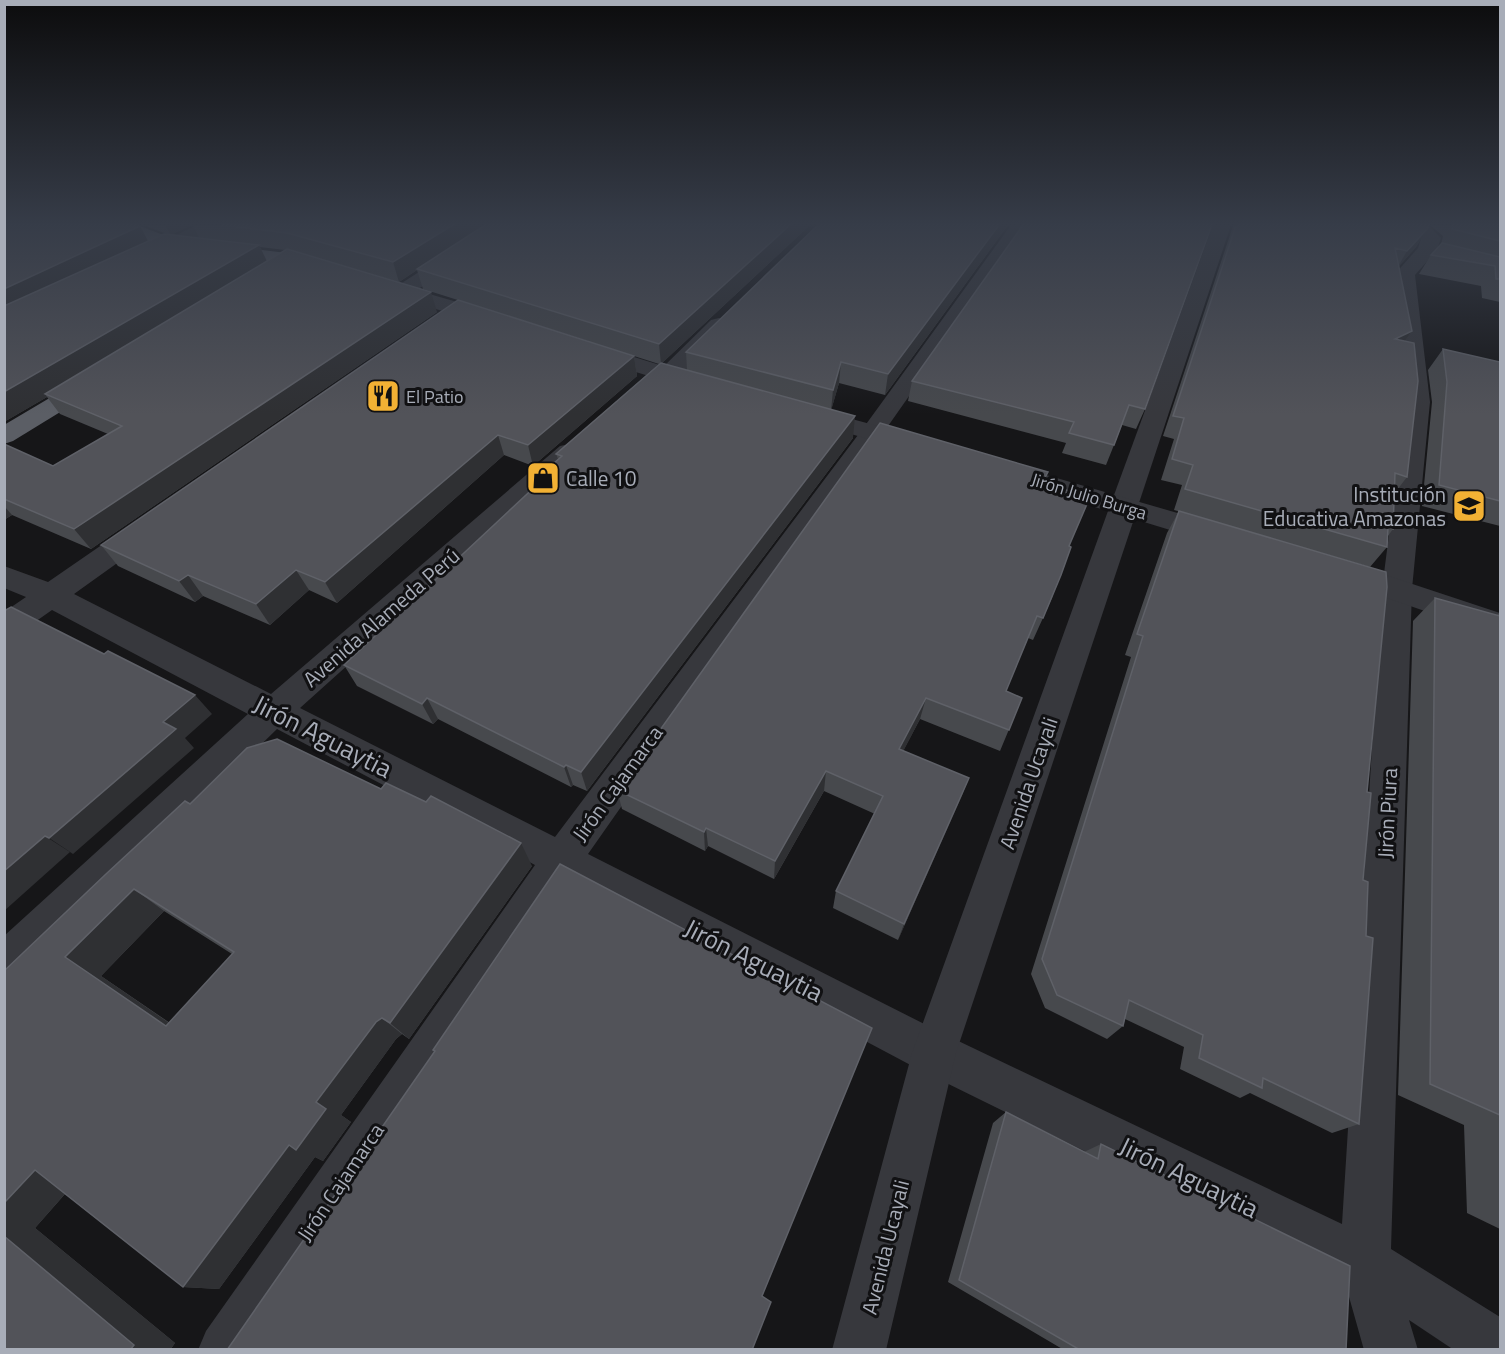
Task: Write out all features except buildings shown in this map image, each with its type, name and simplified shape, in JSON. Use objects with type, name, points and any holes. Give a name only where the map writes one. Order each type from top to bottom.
[{"type":"highway","points":[[4,436],[115,369]]},
{"type":"street","points":[[391,288],[516,327]]},
{"type":"street","points":[[401,291],[405,288]]},
{"type":"street","name":"Jirón Cajamarca","points":[[225,1350],[561,860],[975,288]]},
{"type":"street","name":"Avenida Ucayali","points":[[859,1350],[934,1053],[1200,288]]},
{"type":"street","name":"Jirón Piura","points":[[1391,1350],[1365,1262],[1397,589],[1418,402],[1416,288]]},
{"type":"street","points":[[431,330],[460,309]]},
{"type":"street","points":[[632,396],[725,309]]},
{"type":"street","points":[[573,345],[712,388]]},
{"type":"street","points":[[793,410],[942,452]]},
{"type":"street","name":"Avenida Alameda Perú","points":[[4,965],[274,711],[587,435]]},
{"type":"street","name":"Jirón Julio Burga","points":[[976,462],[1238,541]]},
{"type":"street","points":[[4,628],[167,514]]},
{"type":"street","points":[[1318,565],[1397,589],[1500,625]]},
{"type":"street","name":"Jirón Aguaytia","points":[[4,576],[50,596],[934,1053],[1365,1262],[1500,1348]]},
{"type":"place","name":"El Patio","points":[[383,396]]},
{"type":"place","name":"Calle 10","points":[[543,478]]},
{"type":"place","name":"Institución Educativa Amazonas","points":[[1469,506]]}]
